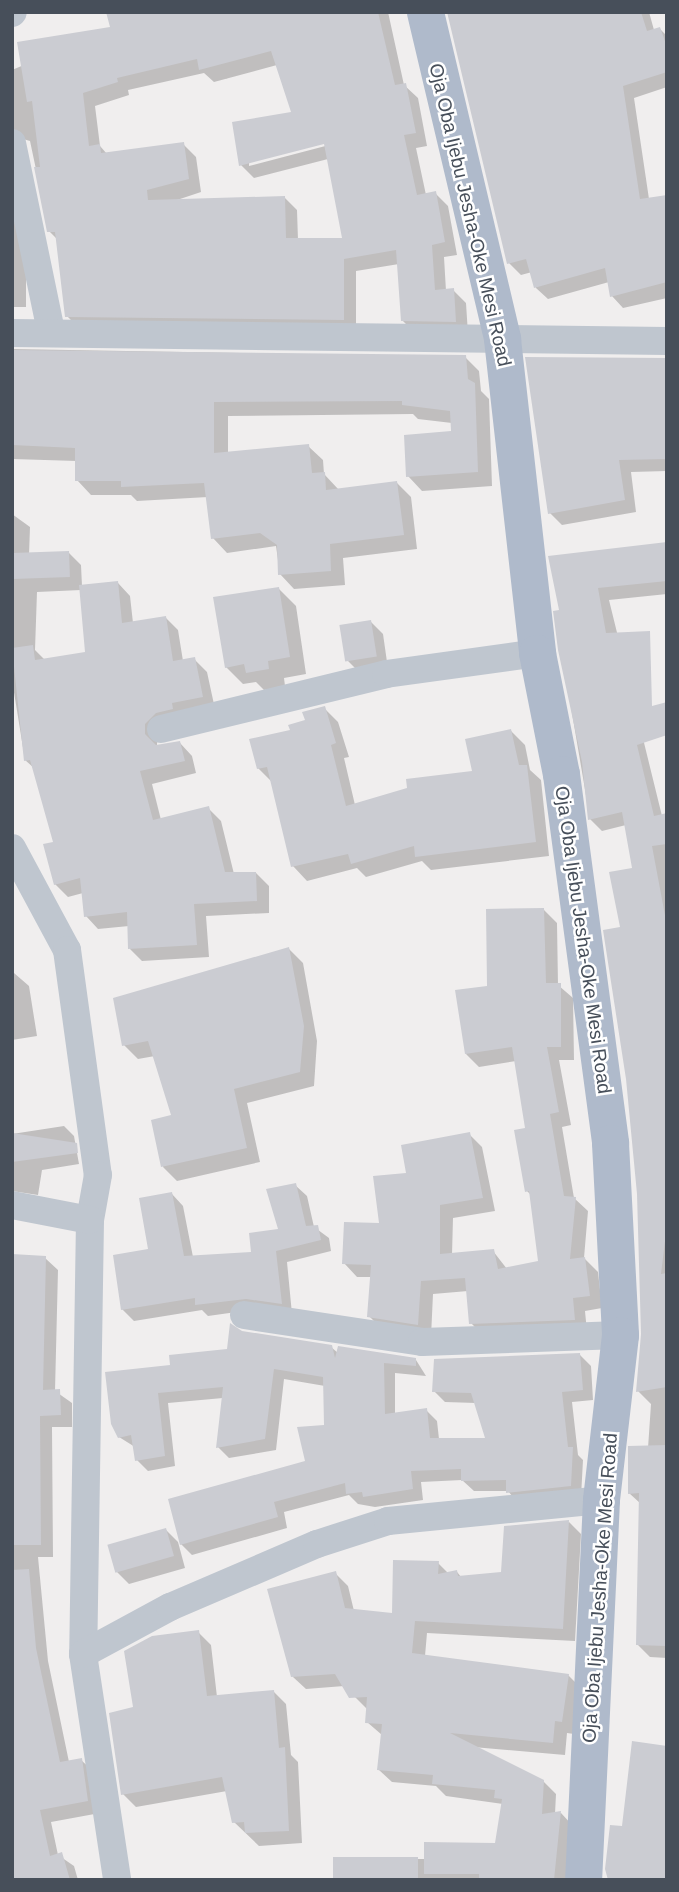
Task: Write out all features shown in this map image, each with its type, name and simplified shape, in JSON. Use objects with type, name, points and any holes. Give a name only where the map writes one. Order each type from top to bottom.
[{"type":"main road","name":"Oja Oba Ijebu Jesha-Oke Mesi Road","points":[[425,12],[502,339],[537,653],[561,774],[610,1143],[620,1335],[601,1500],[583,1880]]},
{"type":"street","points":[[12,143],[51,332]]},
{"type":"street","points":[[12,333],[667,341]]},
{"type":"street","points":[[161,729],[386,674],[537,653]]},
{"type":"street","points":[[12,848],[67,950],[98,1175],[90,1220],[83,1654],[117,1880]]},
{"type":"street","points":[[12,1205],[90,1220]]},
{"type":"street","points":[[244,1315],[422,1342],[620,1335]]},
{"type":"street","points":[[83,1654],[170,1607],[317,1544],[388,1521],[601,1500]]},
{"type":"building","points":[[106,12],[378,12],[395,85],[406,83],[416,133],[404,135],[417,195],[436,191],[445,242],[432,245],[435,290],[454,288],[456,322],[401,321],[396,250],[344,259],[344,320],[65,317],[55,232],[47,232],[34,167],[40,167],[32,101],[27,102],[17,42],[110,27]],"holes":[[[271,51],[291,112],[232,122],[239,166],[324,144],[342,238],[286,238],[285,196],[148,200],[147,190],[189,179],[184,142],[101,153],[100,144],[89,146],[83,93],[118,82],[117,78],[197,59],[199,70]]]},
{"type":"building","points":[[447,12],[641,12],[647,31],[660,27],[667,47],[667,72],[623,86],[640,199],[667,195],[667,282],[610,297],[605,268],[534,288],[526,259],[507,264]]},
{"type":"building","points":[[12,350],[466,355],[468,379],[475,383],[478,472],[406,477],[404,435],[451,431],[450,411],[402,405],[402,401],[214,402],[214,453],[309,444],[312,473],[325,472],[326,490],[397,481],[404,535],[330,544],[331,571],[278,575],[277,545],[260,533],[211,539],[204,483],[121,487],[121,481],[75,481],[75,448],[12,445]]},
{"type":"building","points":[[525,357],[667,358],[667,459],[619,460],[625,500],[548,514]]},
{"type":"building","points":[[667,542],[667,581],[598,588],[606,633],[650,631],[652,706],[667,702],[667,735],[637,745],[654,816],[667,813],[667,844],[652,846],[667,926],[667,1225],[661,1274],[667,1273],[667,1387],[636,1392],[641,1334],[637,1194],[626,1079],[603,930],[620,927],[609,872],[632,868],[622,812],[588,820],[582,762],[558,650],[553,611],[559,610],[548,556]]},
{"type":"building","points":[[69,551],[70,577],[13,579],[12,553]]},
{"type":"building","points":[[118,581],[122,623],[166,616],[173,661],[195,657],[203,697],[172,703],[173,709],[156,713],[145,724],[145,734],[156,745],[180,741],[185,761],[140,771],[153,820],[209,806],[225,872],[256,872],[257,901],[194,904],[197,945],[128,949],[127,912],[84,917],[80,878],[54,885],[43,844],[53,842],[30,760],[24,761],[12,648],[33,645],[35,660],[85,652],[79,585]]},
{"type":"building","points":[[279,587],[290,657],[268,661],[269,669],[246,673],[244,664],[225,668],[213,597]]},
{"type":"building","points":[[371,620],[377,657],[345,662],[339,625]]},
{"type":"building","points":[[325,706],[336,743],[331,745],[346,806],[407,788],[406,779],[472,771],[465,739],[511,729],[519,765],[527,765],[536,842],[415,857],[414,846],[351,864],[348,854],[291,867],[267,767],[257,769],[249,739],[290,730],[288,725],[305,720],[302,712]]},
{"type":"building","points":[[544,908],[546,983],[561,983],[561,1047],[547,1047],[559,1112],[550,1114],[564,1196],[576,1197],[570,1259],[585,1257],[590,1296],[573,1298],[575,1320],[469,1324],[465,1278],[421,1281],[418,1325],[367,1317],[371,1265],[342,1264],[344,1222],[379,1223],[373,1176],[406,1173],[401,1145],[470,1132],[483,1198],[440,1205],[440,1254],[494,1249],[498,1269],[538,1261],[529,1191],[525,1192],[514,1130],[525,1128],[512,1047],[465,1054],[455,990],[487,986],[486,909]]},
{"type":"building","points":[[289,947],[304,1026],[300,1072],[234,1089],[247,1148],[161,1167],[151,1120],[171,1115],[148,1041],[122,1046],[113,998]]},
{"type":"building","points":[[12,1133],[77,1143],[78,1153],[12,1162]]},
{"type":"building","points":[[296,1183],[306,1226],[318,1225],[321,1240],[276,1251],[282,1304],[246,1299],[195,1305],[195,1298],[121,1310],[113,1255],[148,1249],[139,1198],[172,1192],[184,1256],[251,1252],[249,1233],[278,1229],[266,1189]]},
{"type":"building","points":[[12,1254],[46,1256],[43,1390],[60,1389],[61,1415],[40,1416],[41,1545],[12,1545]]},
{"type":"building","points":[[230,1323],[242,1331],[332,1345],[335,1358],[338,1346],[416,1358],[416,1366],[384,1363],[385,1414],[427,1408],[430,1438],[485,1438],[471,1393],[432,1392],[434,1359],[580,1353],[583,1390],[562,1392],[568,1447],[573,1447],[571,1486],[506,1493],[506,1480],[461,1481],[461,1469],[411,1471],[413,1489],[363,1497],[362,1492],[346,1494],[345,1483],[274,1502],[278,1517],[180,1545],[168,1499],[305,1461],[297,1427],[324,1425],[323,1377],[274,1369],[265,1439],[216,1448],[223,1387],[158,1393],[165,1456],[135,1461],[131,1435],[118,1438],[111,1424],[105,1372],[170,1365],[169,1355],[227,1349]]},
{"type":"building","points":[[667,1445],[666,1646],[636,1645],[639,1493],[628,1494],[628,1446]]},
{"type":"building","points":[[569,1520],[563,1629],[415,1621],[412,1653],[569,1674],[562,1722],[555,1721],[553,1743],[450,1733],[544,1780],[542,1814],[561,1811],[554,1880],[479,1880],[479,1874],[424,1874],[424,1842],[495,1843],[502,1799],[494,1798],[495,1790],[432,1784],[433,1775],[377,1770],[382,1724],[365,1723],[367,1697],[349,1698],[335,1674],[291,1677],[267,1589],[336,1571],[345,1608],[392,1613],[393,1560],[439,1561],[438,1574],[457,1570],[458,1576],[501,1572],[504,1526]]},
{"type":"building","points":[[166,1528],[174,1556],[115,1573],[107,1545]]},
{"type":"building","points":[[29,1569],[36,1648],[60,1762],[82,1758],[88,1801],[40,1810],[50,1856],[62,1852],[70,1880],[12,1880],[12,1570]]},
{"type":"building","points":[[199,1630],[207,1696],[274,1690],[279,1748],[285,1747],[289,1831],[245,1833],[244,1822],[232,1823],[222,1777],[121,1795],[109,1713],[133,1707],[124,1651],[152,1636]]},
{"type":"building","points":[[632,1741],[667,1746],[667,1880],[608,1880],[605,1869],[610,1825],[622,1826]]},
{"type":"building","points":[[333,1857],[418,1857],[418,1880],[333,1880]]}]
